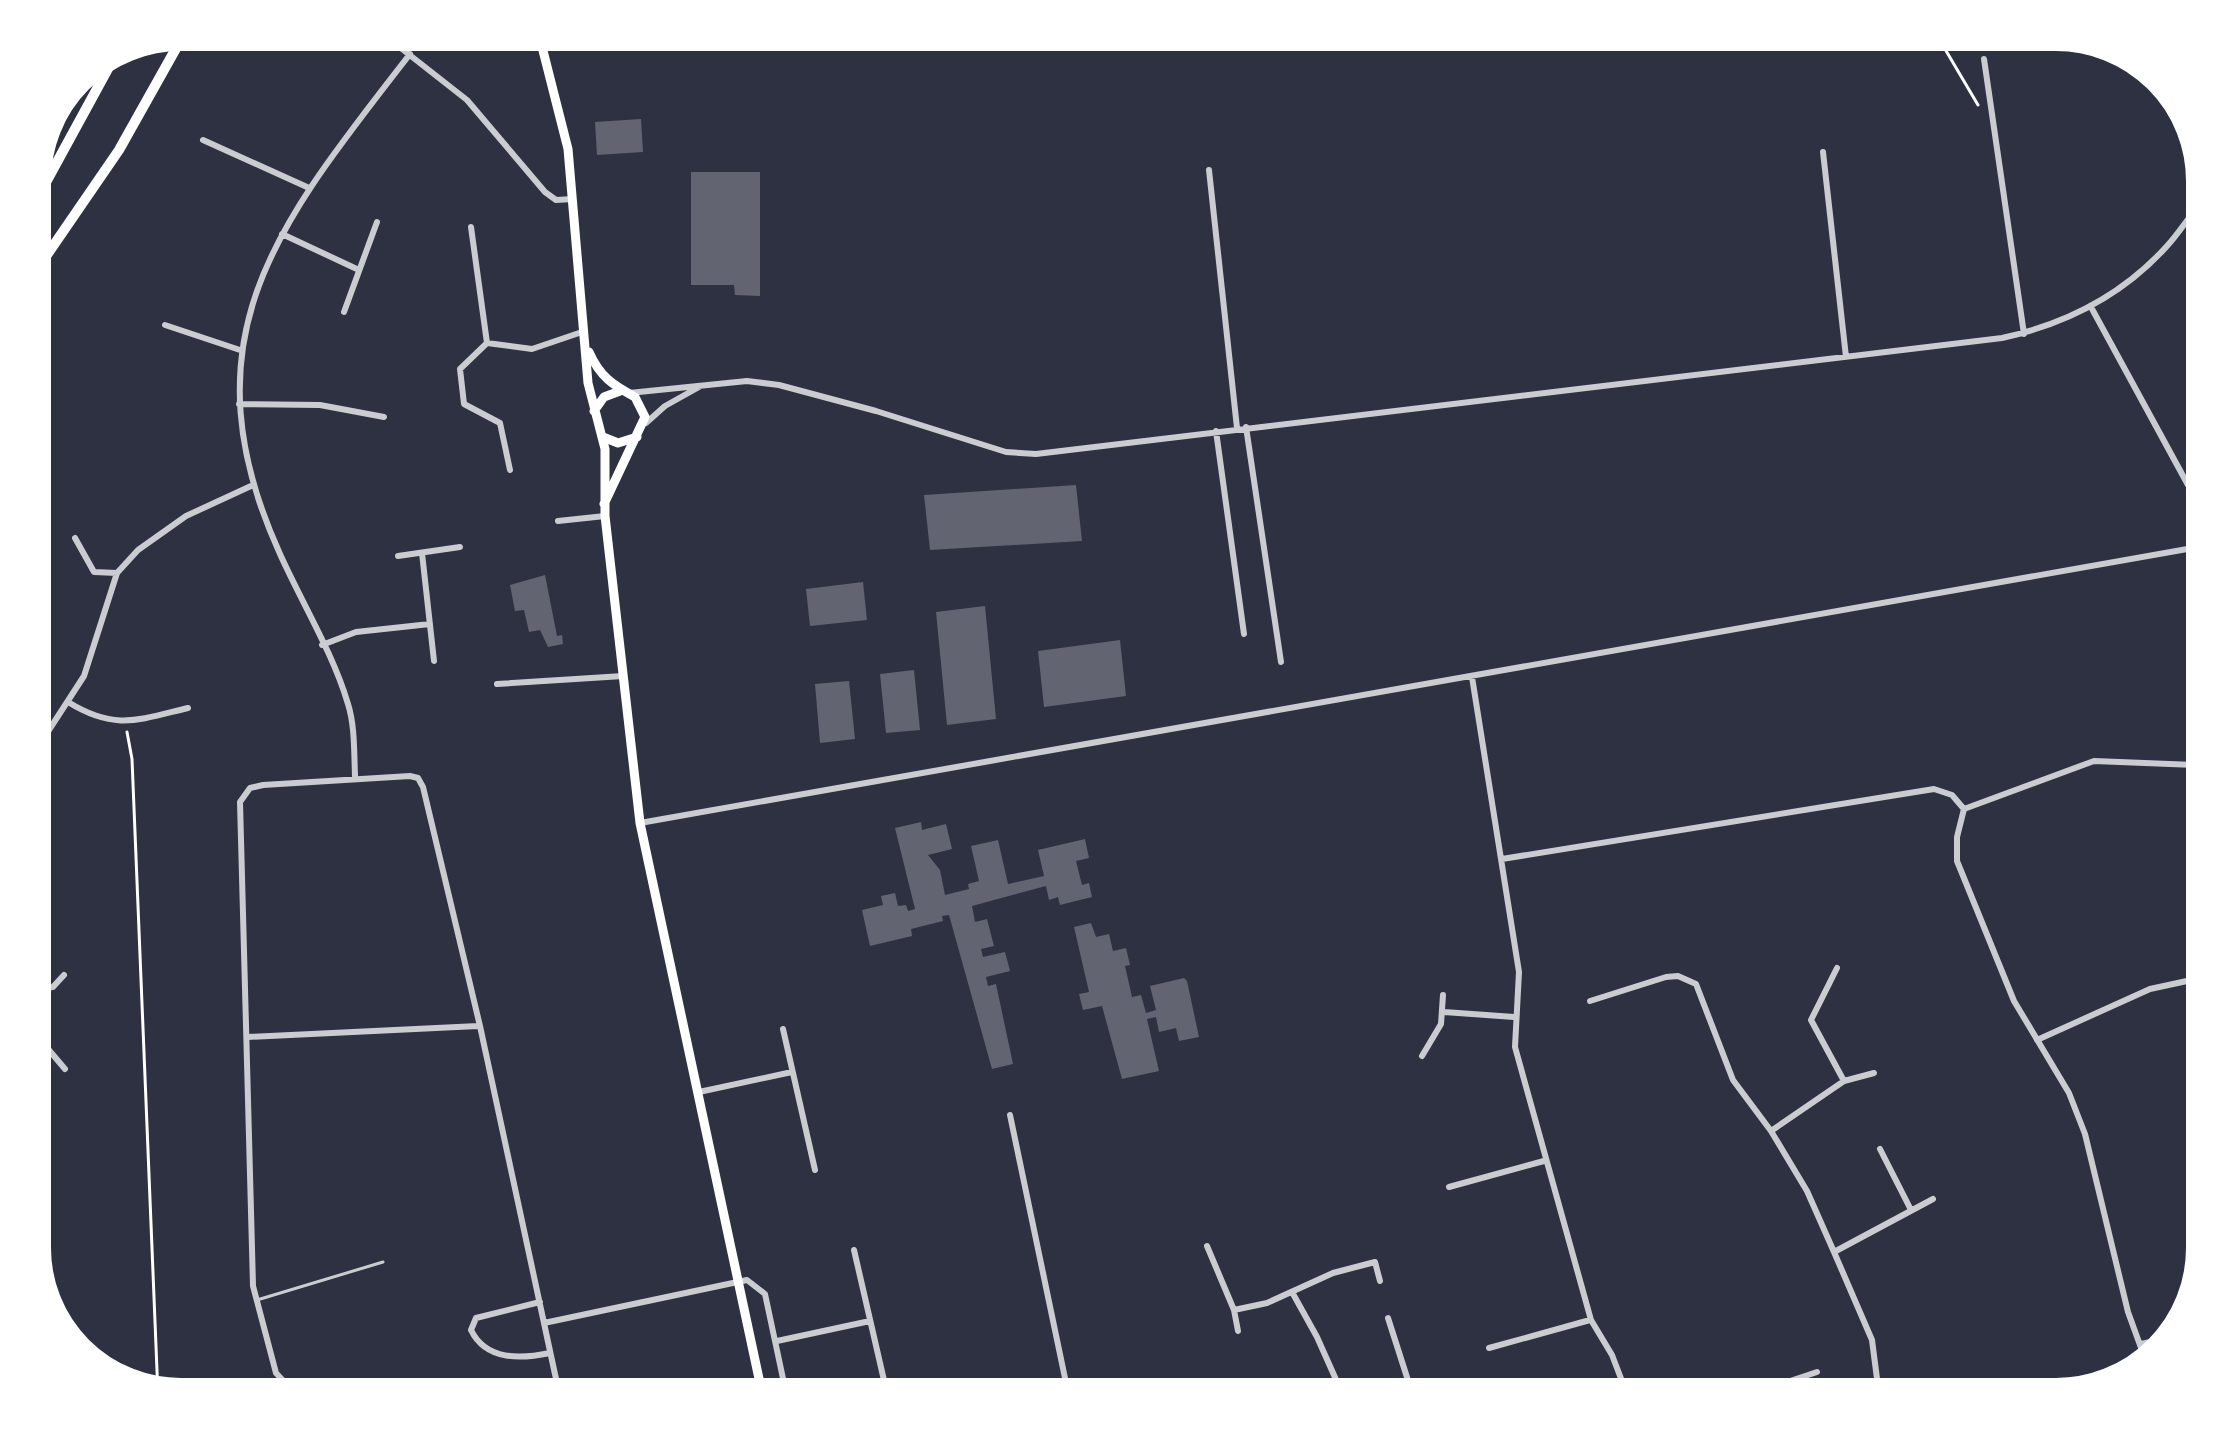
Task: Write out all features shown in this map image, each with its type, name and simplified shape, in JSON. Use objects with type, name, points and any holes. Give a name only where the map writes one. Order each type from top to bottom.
[{"type":"highway","points":[[48,255],[119,150],[176,48]]},
{"type":"highway","points":[[48,179],[106,72]]},
{"type":"main road","points":[[543,48],[563,122],[588,383],[606,460],[602,483],[640,823],[760,1381]]},
{"type":"main road","points":[[588,351],[600,374],[643,407],[644,424],[605,510]]},
{"type":"main road","points":[[594,411],[607,395],[625,392]]},
{"type":"main road","points":[[600,434],[618,442],[637,437]]},
{"type":"street","points":[[402,48],[483,115],[545,192],[556,200],[573,200]]},
{"type":"street","points":[[355,777],[348,701],[251,486],[239,404],[240,350],[282,234],[308,187],[410,54]]},
{"type":"street","points":[[1984,59],[2024,334]]},
{"type":"street","points":[[203,140],[308,187]]},
{"type":"street","points":[[1823,152],[1846,357]]},
{"type":"street","points":[[1209,170],[1242,428],[1281,662]]},
{"type":"street","points":[[625,392],[747,380],[779,385],[1021,454],[2024,334],[2061,323],[2091,307],[2150,264],[2189,217]]},
{"type":"street","points":[[344,312],[376,222]]},
{"type":"street","points":[[471,227],[488,343]]},
{"type":"street","points":[[282,234],[358,269]]},
{"type":"street","points":[[2091,307],[2188,485]]},
{"type":"street","points":[[165,325],[240,350]]},
{"type":"street","points":[[488,343],[532,349],[586,332]]},
{"type":"street","points":[[488,343],[460,369],[464,404],[500,423],[510,470]]},
{"type":"street","points":[[644,424],[665,406],[703,386]]},
{"type":"street","points":[[239,404],[320,405],[384,417]]},
{"type":"street","points":[[1216,431],[1244,634]]},
{"type":"street","points":[[48,731],[93,654],[117,573],[139,550],[186,516],[251,486]]},
{"type":"street","points":[[559,520],[605,510]]},
{"type":"street","points":[[76,538],[94,572],[117,573]]},
{"type":"street","points":[[398,556],[460,547]]},
{"type":"street","points":[[640,823],[2189,549]]},
{"type":"street","points":[[422,553],[434,661]]},
{"type":"street","points":[[322,645],[356,632],[430,624]]},
{"type":"street","points":[[497,684],[623,676]]},
{"type":"street","points":[[1472,676],[1519,972],[1515,1047],[1591,1320],[1622,1381]]},
{"type":"street","points":[[68,702],[126,723],[188,708]]},
{"type":"street","points":[[1964,809],[2094,761],[2189,765]]},
{"type":"street","points":[[283,1381],[276,1373],[255,1300],[242,797],[250,788],[262,785],[410,776],[418,778],[423,787],[556,1381]]},
{"type":"street","points":[[1502,859],[1934,789],[1952,795],[1964,809]]},
{"type":"street","points":[[1964,809],[1957,861],[2014,1001],[2069,1094],[2085,1134],[2128,1312],[2143,1349]]},
{"type":"street","points":[[1837,968],[1811,1020],[1844,1081]]},
{"type":"street","points":[[48,988],[64,976]]},
{"type":"street","points":[[1590,1000],[1666,977],[1678,976],[1696,984],[1733,1080],[1807,1192],[1872,1340],[1877,1381]]},
{"type":"street","points":[[2037,1040],[2150,989],[2189,981]]},
{"type":"street","points":[[1422,1057],[1444,1012],[1443,995]]},
{"type":"street","points":[[1444,1012],[1514,1017]]},
{"type":"street","points":[[248,1037],[480,1026]]},
{"type":"street","points":[[782,1029],[815,1170]]},
{"type":"street","points":[[48,1049],[65,1069]]},
{"type":"street","points":[[695,1093],[792,1072]]},
{"type":"street","points":[[1771,1131],[1844,1081],[1874,1073]]},
{"type":"street","points":[[1010,1114],[1066,1381]]},
{"type":"street","points":[[1880,1149],[1912,1211]]},
{"type":"street","points":[[1449,1187],[1544,1161]]},
{"type":"street","points":[[1834,1252],[1933,1199]]},
{"type":"street","points":[[1207,1246],[1238,1331]]},
{"type":"street","points":[[854,1250],[884,1381]]},
{"type":"street","points":[[1372,1252],[1380,1281]]},
{"type":"street","points":[[1234,1310],[1375,1262]]},
{"type":"street","points":[[544,1323],[738,1279],[754,1282],[765,1294],[784,1381]]},
{"type":"street","points":[[1292,1292],[1337,1381]]},
{"type":"street","points":[[540,1302],[476,1318],[471,1330],[478,1342],[514,1359],[550,1353]]},
{"type":"street","points":[[1388,1318],[1408,1381]]},
{"type":"street","points":[[1489,1348],[1591,1320]]},
{"type":"street","points":[[777,1341],[870,1321]]},
{"type":"street","points":[[2141,1344],[2150,1342]]},
{"type":"street","points":[[1790,1381],[1817,1372]]},
{"type":"lane","points":[[255,1300],[383,1262]]},
{"type":"path","points":[[1944,48],[1994,133]]},
{"type":"path","points":[[126,723],[132,759],[157,1378]]},
{"type":"building","points":[[641,119],[643,152],[597,155],[595,122]]},
{"type":"building","points":[[691,172],[760,172],[760,296],[735,295],[734,285],[691,285]]},
{"type":"building","points":[[1076,485],[1082,541],[930,550],[924,495]]},
{"type":"building","points":[[545,575],[557,636],[562,635],[563,644],[548,647],[540,630],[529,632],[524,610],[515,611],[510,585]]},
{"type":"building","points":[[863,582],[867,620],[810,626],[806,589]]},
{"type":"building","points":[[985,606],[996,719],[947,725],[936,612]]},
{"type":"building","points":[[1120,640],[1126,696],[1044,707],[1038,651]]},
{"type":"building","points":[[914,670],[920,730],[886,733],[880,674]]},
{"type":"building","points":[[849,681],[855,739],[820,743],[815,684]]},
{"type":"building","points":[[921,822],[922,830],[946,824],[952,849],[928,855],[940,870],[945,895],[979,881],[971,846],[998,840],[1008,884],[1044,876],[1038,850],[1085,839],[1089,858],[1076,861],[1082,885],[1089,883],[1092,897],[1060,905],[1058,897],[1049,900],[1046,886],[972,906],[975,922],[987,919],[994,946],[981,949],[983,957],[1005,952],[1010,971],[986,977],[988,986],[996,984],[1013,1064],[992,1069],[949,915],[911,929],[912,936],[870,946],[862,910],[883,905],[881,896],[895,893],[898,906],[915,909],[895,828]]},
{"type":"building","points":[[1091,923],[1096,937],[1109,934],[1113,951],[1126,948],[1132,997],[1141,995],[1146,1013],[1156,1010],[1150,986],[1187,981],[1199,1037],[1179,1041],[1176,1028],[1159,1032],[1156,1017],[1147,1019],[1159,1071],[1122,1079],[1102,1006],[1083,1010],[1079,994],[1089,992],[1074,927]]}]
